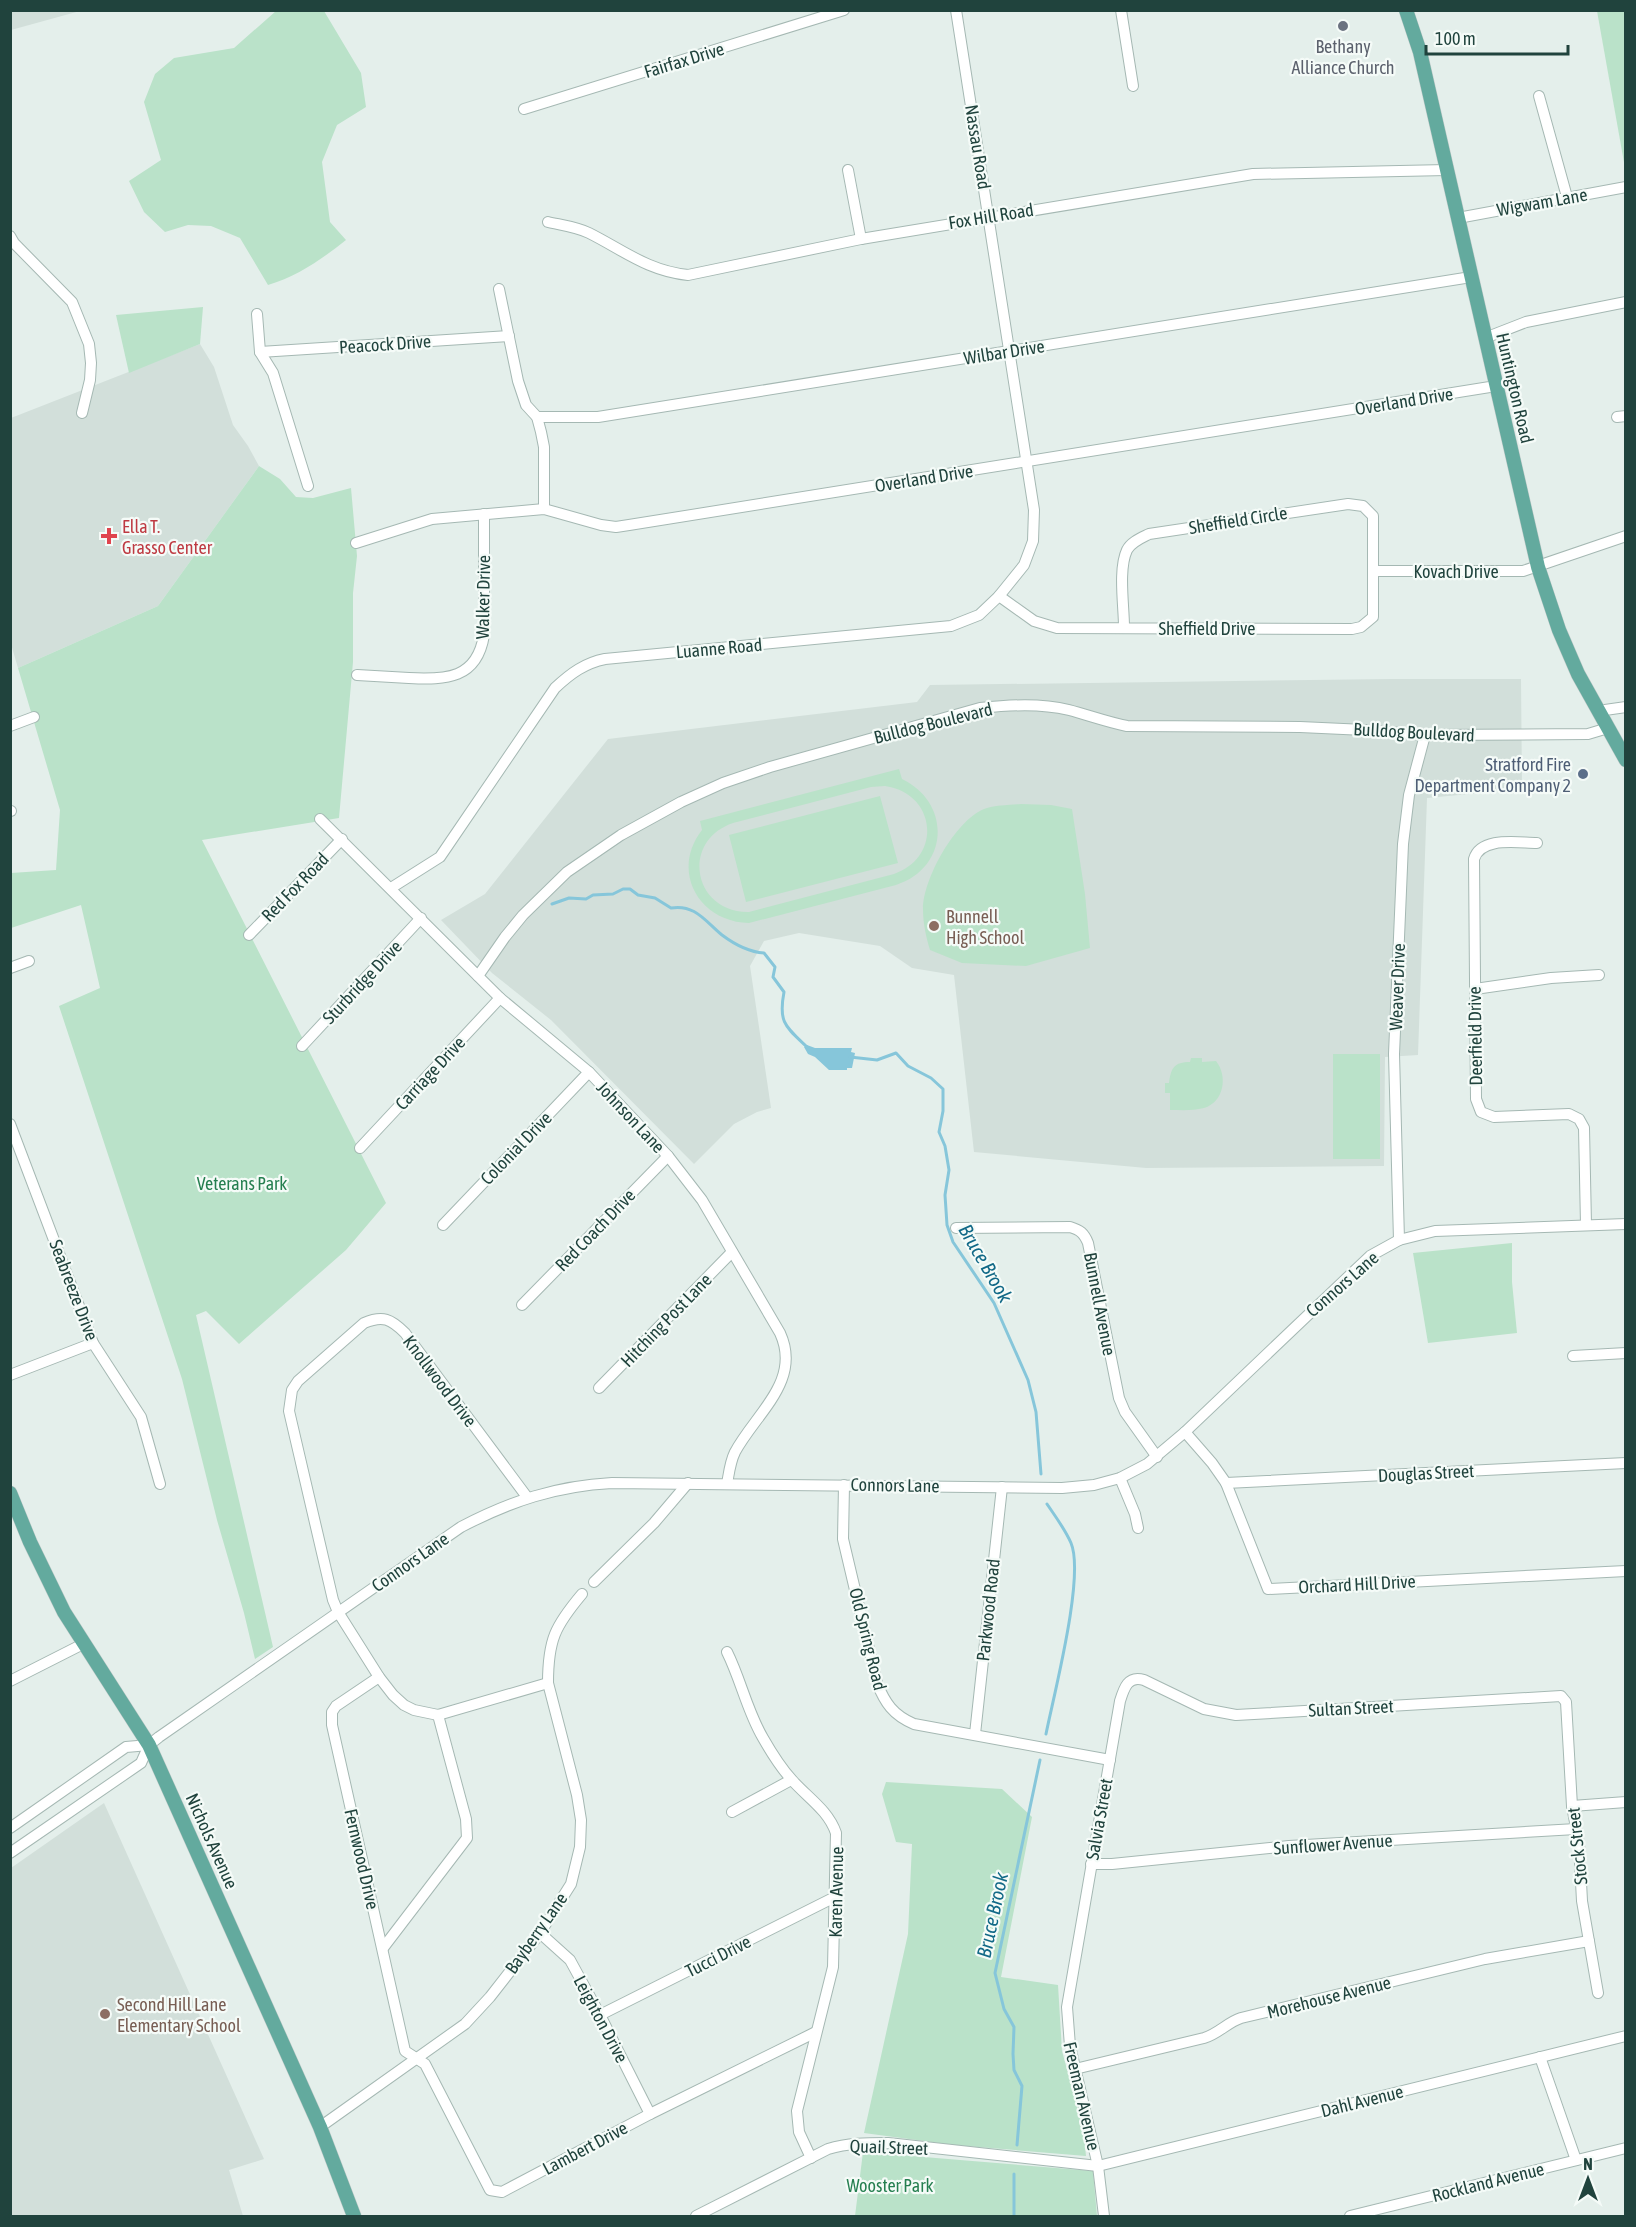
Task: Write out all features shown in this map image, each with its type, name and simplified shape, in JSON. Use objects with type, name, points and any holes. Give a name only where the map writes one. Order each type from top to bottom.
[{"type":"main road","name":"Huntington Road","points":[[1406,10],[1420,52],[1538,567],[1559,630],[1578,674],[1626,760]]},
{"type":"main road","name":"Nichols Avenue","points":[[10,1493],[53,1590],[83,1644],[149,1745],[320,2127],[354,2217]]},
{"type":"street","name":"Fairfax Drive","points":[[524,109],[844,10]]},
{"type":"street","name":"Nassau Road","points":[[956,10],[1027,462]]},
{"type":"street","points":[[1121,10],[1133,86]]},
{"type":"street","points":[[1539,96],[1567,197]]},
{"type":"street","points":[[848,170],[861,239]]},
{"type":"street","name":"Fox Hill Road","points":[[548,222],[586,232],[649,267],[687,275],[861,239],[989,216],[1253,174],[1447,170]]},
{"type":"street","name":"Wigwam Lane","points":[[1458,218],[1626,187]]},
{"type":"street","points":[[10,236],[14,243],[72,302],[88,344],[91,363],[90,380],[82,413]]},
{"type":"street","name":"Wilbar Drive","points":[[537,417],[598,417],[1471,277]]},
{"type":"street","points":[[499,289],[526,405],[537,417],[544,447],[544,508]]},
{"type":"street","points":[[1485,338],[1526,322],[1552,315],[1626,302]]},
{"type":"street","points":[[257,314],[260,352],[273,373],[308,486]]},
{"type":"street","name":"Peacock Drive","points":[[260,352],[509,336]]},
{"type":"street","name":"Overland Drive","points":[[356,543],[432,519],[544,508],[601,525],[616,527],[1496,386]]},
{"type":"street","name":"Luanne Road","points":[[391,888],[440,857],[555,687],[576,670],[591,662],[606,658],[951,626],[979,615],[999,596],[1024,566],[1031,549],[1034,521],[1027,462]]},
{"type":"street","name":"Sheffield Circle","points":[[1124,627],[1123,570],[1127,550],[1136,540],[1149,534],[1354,504],[1364,506],[1373,516],[1374,571]]},
{"type":"street","name":"Walker Drive","points":[[357,675],[438,680],[466,670],[476,661],[482,650],[484,635],[484,514]]},
{"type":"street","name":"Kovach Drive","points":[[1374,571],[1522,572],[1626,537]]},
{"type":"street","name":"Sheffield Drive","points":[[999,596],[1034,621],[1057,628],[1352,629],[1361,627],[1373,617],[1374,571]]},
{"type":"street","name":"Bulldog Boulevard","points":[[478,976],[523,915],[567,872],[621,834],[723,783],[770,767],[980,708],[1011,705],[1041,706],[1068,710],[1127,726],[1310,728],[1425,735],[1588,734],[1608,728]]},
{"type":"street","points":[[1598,711],[1626,706]]},
{"type":"street","points":[[10,726],[34,717]]},
{"type":"street","name":"Weaver Drive","points":[[1398,1240],[1394,1054],[1403,844],[1409,795],[1425,735]]},
{"type":"street","name":"Johnson Lane","points":[[320,819],[500,998],[589,1072],[668,1156],[702,1200],[780,1333],[786,1348],[787,1362],[784,1374],[776,1391],[735,1453],[727,1484]]},
{"type":"street","name":"Red Fox Road","points":[[249,935],[342,839]]},
{"type":"street","name":"Deerfield Drive","points":[[1537,843],[1487,845],[1475,855],[1473,864],[1476,1099],[1478,1108],[1494,1117],[1569,1114],[1579,1119],[1584,1128],[1586,1225]]},
{"type":"street","name":"Sturbridge Drive","points":[[303,1046],[421,918]]},
{"type":"street","points":[[10,968],[29,961]]},
{"type":"street","points":[[1474,989],[1551,978],[1599,975]]},
{"type":"street","name":"Carriage Drive","points":[[360,1148],[500,998]]},
{"type":"street","name":"Colonial Drive","points":[[443,1225],[589,1072]]},
{"type":"street","name":"Seabreeze Drive","points":[[10,1124],[93,1343],[141,1417],[160,1484]]},
{"type":"street","name":"Red Coach Drive","points":[[522,1305],[668,1156]]},
{"type":"street","name":"Connors Lane","points":[[149,1745],[461,1527],[527,1497],[587,1484],[1081,1487],[1120,1478],[1157,1456],[1333,1289],[1370,1256],[1398,1240],[1435,1231],[1626,1224]]},
{"type":"street","name":"Bunnell Avenue","points":[[956,1228],[1070,1227],[1078,1229],[1085,1235],[1119,1398],[1125,1412],[1157,1456]]},
{"type":"street","name":"Hitching Post Lane","points":[[599,1388],[732,1252]]},
{"type":"street","name":"Knollwood Drive","points":[[438,1714],[414,1710],[404,1705],[379,1677],[338,1612],[333,1600],[294,1433],[290,1402],[292,1390],[298,1381],[364,1323],[374,1319],[394,1322],[405,1333],[527,1497]]},
{"type":"street","points":[[10,1375],[93,1343]]},
{"type":"street","points":[[1573,1356],[1626,1353]]},
{"type":"street","name":"Orchard Hill Drive","points":[[1185,1431],[1226,1483],[1268,1589],[1626,1571]]},
{"type":"street","name":"Douglas Street","points":[[1226,1483],[1626,1463]]},
{"type":"street","points":[[1120,1478],[1135,1514],[1138,1528]]},
{"type":"street","points":[[594,1582],[654,1523],[687,1483]]},
{"type":"street","name":"Old Spring Road","points":[[844,1485],[843,1539],[877,1683],[886,1704],[894,1713],[915,1724],[1110,1760]]},
{"type":"street","name":"Parkwood Road","points":[[975,1734],[1002,1487]]},
{"type":"street","name":"Bayberry Lane","points":[[320,2127],[465,2024],[490,1997],[540,1933],[571,1884],[581,1836],[576,1795],[548,1683],[548,1665],[554,1632],[582,1594]]},
{"type":"street","points":[[10,1681],[83,1644]]},
{"type":"street","name":"Karen Avenue","points":[[727,1652],[736,1670],[747,1706],[758,1728],[791,1780],[828,1815],[833,1823],[837,1844],[833,1967],[796,2111],[799,2132],[811,2158]]},
{"type":"street","name":"Fernwood Drive","points":[[379,1677],[336,1706],[330,1718],[405,2052],[416,2059]]},
{"type":"street","name":"Salvia Street","points":[[1071,1976],[1123,1691],[1131,1680],[1138,1678],[1144,1680]]},
{"type":"street","name":"Sultan Street","points":[[1144,1680],[1204,1709],[1228,1715],[1557,1696],[1564,1698]]},
{"type":"street","points":[[383,1948],[467,1838],[466,1819],[438,1714],[548,1683]]},
{"type":"street","name":"Stock Street","points":[[1564,1698],[1582,1900],[1598,1993]]},
{"type":"street","points":[[10,1828],[126,1747],[149,1745],[141,1763],[10,1853]]},
{"type":"street","points":[[732,1812],[791,1780]]},
{"type":"street","points":[[52,1799],[64,1817]]},
{"type":"street","points":[[1572,1806],[1626,1802]]},
{"type":"street","name":"Sunflower Avenue","points":[[1091,1864],[1112,1864],[1289,1846],[1576,1829]]},
{"type":"street","name":"Tucci Drive","points":[[600,2015],[835,1897]]},
{"type":"street","name":"Leighton Drive","points":[[540,1933],[570,1960],[650,2114]]},
{"type":"street","name":"Morehouse Avenue","points":[[1075,2069],[1204,2038],[1219,2032],[1233,2021],[1252,2015],[1485,1959],[1589,1941]]},
{"type":"street","name":"Freeman Avenue","points":[[1071,1976],[1067,2018],[1075,2069],[1098,2166],[1104,2217]]},
{"type":"street","name":"Lambert Drive","points":[[416,2059],[425,2064],[486,2184],[490,2190],[502,2192],[650,2114],[816,2032]]},
{"type":"street","name":"Dahl Avenue","points":[[1098,2166],[1626,2036]]},
{"type":"street","points":[[1540,2057],[1576,2160]]},
{"type":"street","name":"Quail Street","points":[[696,2217],[811,2158],[836,2147],[862,2142],[1098,2166]]},
{"type":"street","name":"Rockland Avenue","points":[[1350,2217],[1626,2148]]},
{"type":"shaded area","points":[[11,10],[80,10],[80,11],[11,30]]},
{"type":"shaded area","name":"Ella T. Grasso Center","points":[[200,344],[214,367],[233,425],[259,466],[158,606],[18,668],[11,644],[11,418]]},
{"type":"shaded area","name":"Bunnell High School","points":[[1521,679],[1522,789],[1427,798],[1418,1055],[1385,1057],[1384,1166],[1146,1168],[974,1152],[954,975],[912,968],[880,946],[799,933],[764,941],[750,966],[771,1108],[757,1112],[734,1124],[694,1164],[551,1020],[492,973],[441,920],[485,894],[608,739],[917,702],[930,685]]},
{"type":"shaded area","name":"Second Hill Lane Elementary School","points":[[104,1803],[264,2159],[229,2170],[243,2216],[11,2216],[11,1868]]},
{"type":"green space","points":[[276,11],[324,11],[361,73],[366,107],[337,125],[322,162],[330,222],[346,240],[309,266],[268,285],[240,238],[211,226],[188,225],[165,232],[144,212],[129,181],[161,160],[144,102],[155,74],[174,58],[234,48]]},
{"type":"green space","points":[[1597,11],[1625,11],[1625,168]]},
{"type":"green space","points":[[203,307],[200,344],[129,373],[116,315]]},
{"type":"green space","name":"Veterans Park","points":[[259,466],[280,479],[296,497],[313,498],[351,488],[357,556],[353,593],[353,662],[339,818],[202,840],[386,1203],[346,1250],[239,1344],[206,1311],[196,1315],[273,1647],[255,1659],[182,1379],[59,1006],[100,988],[81,905],[11,928],[11,873],[56,870],[60,810],[18,668],[158,606]]},
{"type":"green space","points":[[899,769],[902,779],[918,790],[930,803],[936,819],[938,835],[934,850],[926,865],[914,877],[896,885],[749,923],[731,920],[716,914],[695,892],[690,877],[689,862],[693,846],[702,830],[700,821]],"holes":[[[885,786],[902,791],[915,800],[923,812],[927,826],[926,841],[920,854],[910,866],[894,874],[749,912],[730,909],[715,901],[705,889],[700,875],[700,859],[705,845],[716,832],[733,823],[871,787]]]},
{"type":"green space","points":[[880,796],[898,863],[746,902],[729,835]]},
{"type":"green space","points":[[1021,804],[1051,805],[1072,809],[1085,894],[1090,948],[1026,966],[962,963],[930,950],[924,919],[924,897],[928,882],[943,852],[962,825],[984,809]]},
{"type":"green space","points":[[1333,1054],[1380,1054],[1380,1159],[1333,1159]]},
{"type":"green space","points":[[1191,1058],[1202,1058],[1202,1062],[1216,1061],[1223,1081],[1220,1094],[1211,1105],[1204,1108],[1170,1110],[1170,1093],[1165,1093],[1165,1083],[1169,1083],[1174,1067],[1180,1063],[1190,1062]]},
{"type":"green space","points":[[1512,1243],[1512,1282],[1517,1333],[1428,1343],[1413,1253]]},
{"type":"green space","points":[[886,1782],[1002,1789],[1032,1817],[1001,1977],[1058,1985],[1062,2051],[1083,2128],[1086,2156],[954,2145],[864,2133],[908,1934],[912,1844],[896,1842],[882,1794]]},
{"type":"green space","name":"Wooster Park","points":[[863,2152],[1093,2171],[1097,2216],[855,2216]]},
{"type":"water","points":[[807,1045],[815,1048],[852,1048],[851,1052],[855,1053],[852,1068],[829,1070],[815,1057],[808,1054],[804,1047]]},
{"type":"waterway","name":"Bruce Brook","points":[[552,904],[569,898],[586,899],[593,895],[613,894],[623,889],[630,889],[638,895],[655,898],[671,908],[679,907],[693,911],[732,941],[747,949],[764,953],[775,967],[773,977],[784,992],[782,1011],[785,1024],[807,1047]]},
{"type":"waterway","name":"Bruce Brook","points":[[850,1057],[877,1060],[896,1053],[908,1066],[931,1078],[943,1089],[943,1111],[939,1132],[945,1146],[949,1170],[945,1195],[947,1225],[953,1242],[994,1303],[1028,1380],[1036,1412],[1041,1474]]},
{"type":"waterway","name":"Bruce Brook","points":[[1046,1734],[1067,1636],[1074,1581],[1071,1543],[1047,1504]]},
{"type":"waterway","name":"Bruce Brook","points":[[1017,2145],[1022,2086],[1014,2070],[1014,2027],[1004,2009],[995,1973],[1040,1760]]},
{"type":"waterway","name":"Bruce Brook","points":[[1014,2174],[1014,2216]]},
{"type":"place","name":"Bethany Alliance Church","points":[[1343,26]]},
{"type":"place","name":"Ella T. Grasso Center","points":[[109,536]]},
{"type":"place","name":"Stratford Fire Department Company 2","points":[[1583,774]]},
{"type":"place","name":"Bunnell High School","points":[[934,926]]},
{"type":"place","name":"Second Hill Lane Elementary School","points":[[105,2014]]}]
